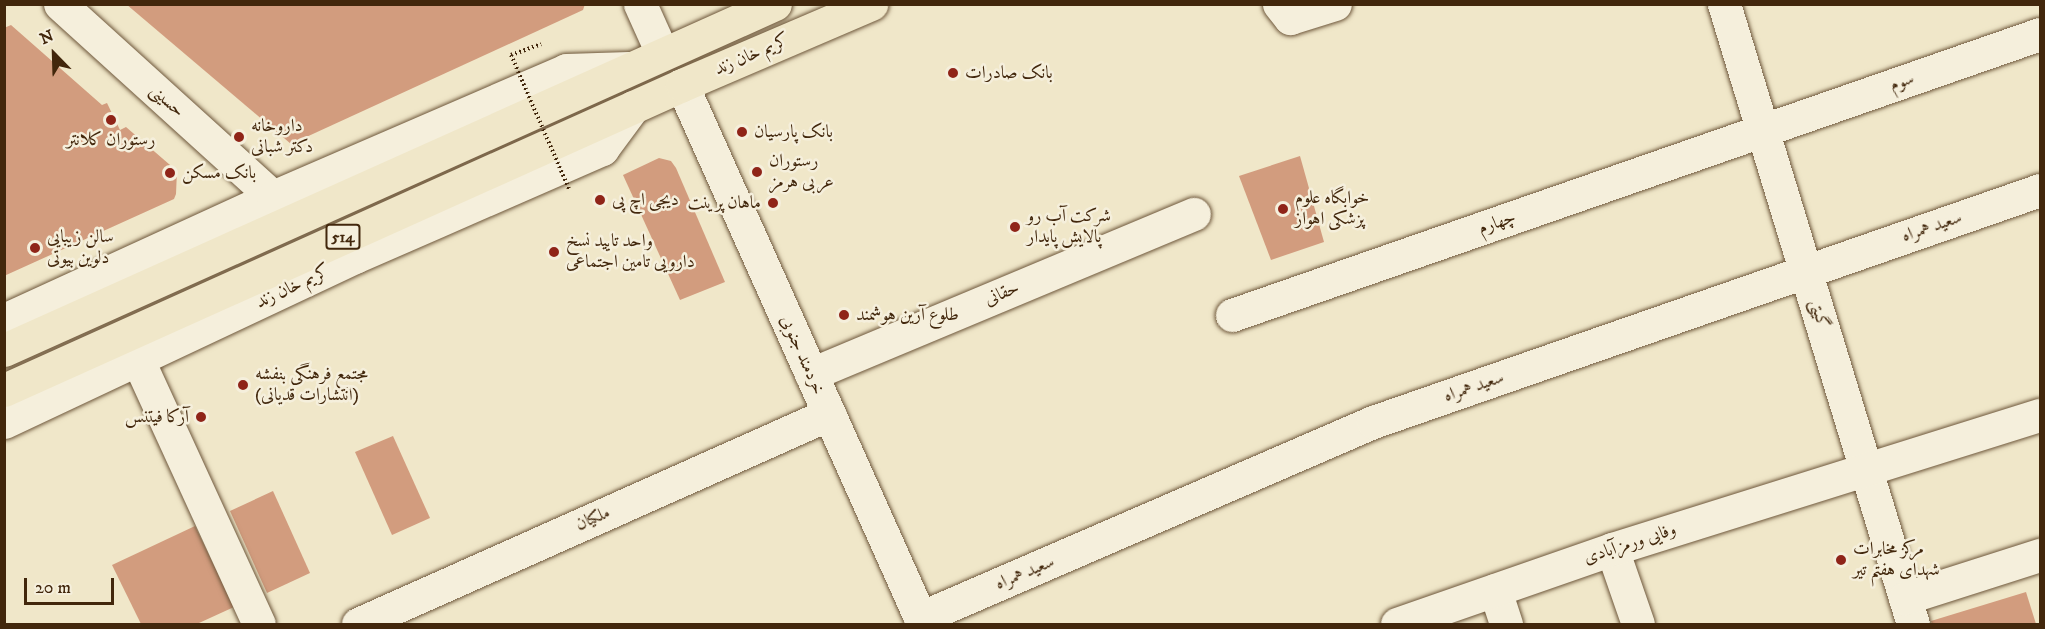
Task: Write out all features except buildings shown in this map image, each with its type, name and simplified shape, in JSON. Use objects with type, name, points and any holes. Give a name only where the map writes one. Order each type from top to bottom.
[{"type":"main road","name":"کریم خان زند","points":[[4,350],[775,4]]},
{"type":"main road","name":"کریم خان زند","points":[[4,390],[682,84],[871,4]]},
{"type":"street","name":"حسینی","points":[[60,4],[273,196]]},
{"type":"street","points":[[640,4],[662,53]]},
{"type":"street","points":[[1279,4],[1290,18],[1335,4]]},
{"type":"street","name":"گیتی","points":[[1724,4],[1909,611]]},
{"type":"street","name":"سوم","points":[[1762,130],[2040,34]]},
{"type":"street","name":"کریم خان زند","points":[[4,320],[273,196],[566,70],[629,68]]},
{"type":"street","name":"خردمند جنوبی","points":[[682,84],[921,621]]},
{"type":"street","name":"کریم خان زند","points":[[4,422],[355,257],[602,149],[633,107]]},
{"type":"street","name":"چهارم","points":[[1232,315],[1762,130]]},
{"type":"street","name":"سعید همراه","points":[[921,621],[1373,422],[2040,190]]},
{"type":"street","name":"حقانی","points":[[811,374],[1194,214]]},
{"type":"street","points":[[138,360],[260,624]]},
{"type":"street","name":"ملکیان","points":[[358,624],[829,414]]},
{"type":"street","name":"وفایی ورمزآبادی","points":[[1397,624],[1612,549],[2040,415]]},
{"type":"street","points":[[1612,549],[1638,624]]},
{"type":"street","points":[[1909,611],[2040,555]]},
{"type":"street","points":[[1495,590],[1506,624]]},
{"type":"path","points":[[552,39],[511,55],[569,189]]},
{"type":"place","name":"بانک صادرات","points":[[953,73]]},
{"type":"place","name":"رستوران کلانتر","points":[[111,120]]},
{"type":"place","name":"بانک پارسیان","points":[[742,132]]},
{"type":"place","name":"داروخانه دکتر شبانی","points":[[239,137]]},
{"type":"place","name":"رستوران عربی هرمز","points":[[757,172]]},
{"type":"place","name":"بانک مسکن","points":[[170,173]]},
{"type":"place","name":"دیجی اچ پی","points":[[600,200]]},
{"type":"place","name":"ماهان پرینت","points":[[773,203]]},
{"type":"place","name":"خوابگاه علوم پزشکی اهواز","points":[[1283,209]]},
{"type":"place","name":"شرکت آب رو پالایش پایدار","points":[[1015,227]]},
{"type":"place","name":"سالن زیبایی دلوین بیوتی","points":[[35,248]]},
{"type":"place","name":"واحد تایید نسخ دارویی تامین اجتماعی","points":[[554,252]]},
{"type":"place","name":"طلوع آرین هوشمند","points":[[844,315]]},
{"type":"place","name":"مجتمع فرهنگی بنفشه (انتشارات قدیانی)","points":[[243,385]]},
{"type":"place","name":"آرکا فیتنس","points":[[201,417]]},
{"type":"place","name":"مرکز مخابرات شهدای هفتم تیر","points":[[1841,560]]}]
